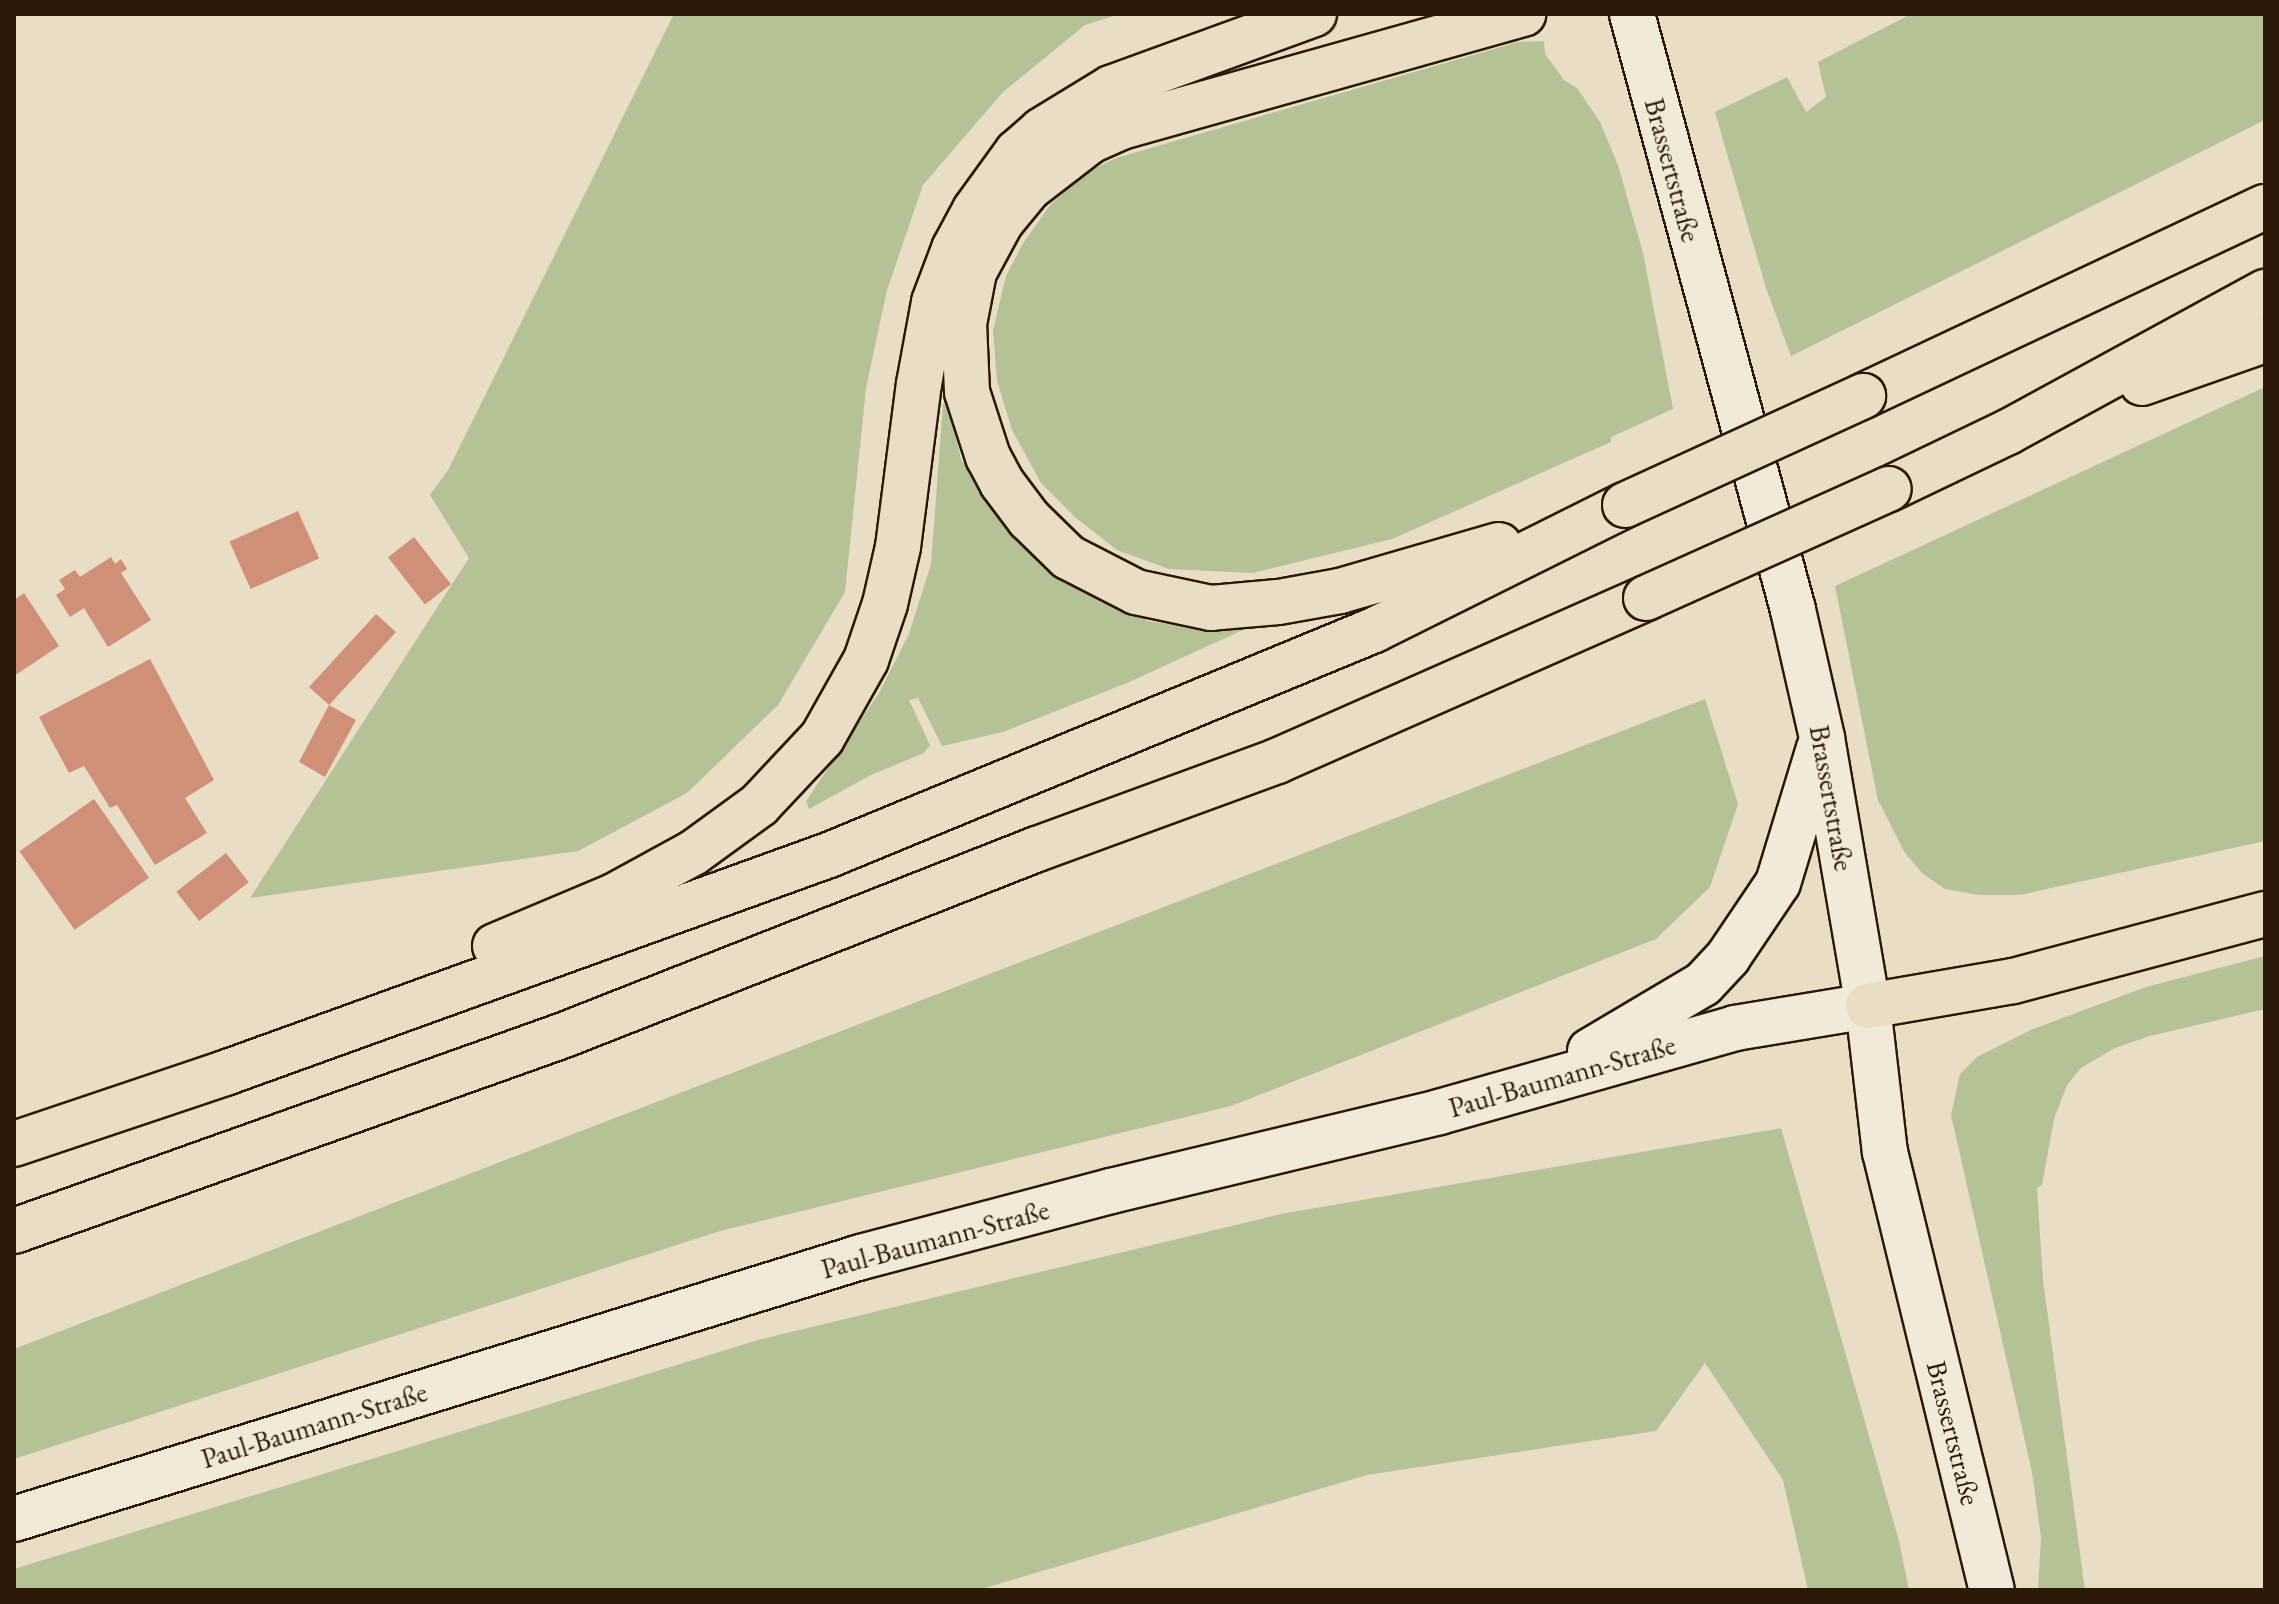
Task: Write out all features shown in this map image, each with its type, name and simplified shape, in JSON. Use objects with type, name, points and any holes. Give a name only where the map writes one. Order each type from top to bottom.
[{"type":"highway","points":[[225,1073],[393,984],[614,896],[693,853],[759,805],[822,738],[866,660],[885,604],[898,547],[919,384],[934,302],[954,249],[975,210],[1017,152],[1071,111],[1111,88],[1314,14]]},
{"type":"highway","points":[[1523,14],[1121,127],[1062,160],[1029,188],[1001,222],[974,272],[964,324],[967,392],[988,457],[1029,519],[1068,557],[1099,576],[1136,592],[1173,602],[1211,608],[1278,602],[1340,591],[1615,510]]},
{"type":"highway","points":[[14,1144],[225,1073],[843,850],[1374,630],[1615,510],[2265,207]]},
{"type":"highway","points":[[14,1231],[564,1035],[1037,849],[1277,761],[1889,489],[2008,432],[2265,292]]},
{"type":"highway","points":[[2008,432],[2265,340]]},
{"type":"highway","points":[[1868,1006],[2013,981],[2265,914]]},
{"type":"main road","name":"Brassertstraße","points":[[1632,14],[1793,610],[1822,738],[1868,1006],[1885,1152],[1992,1590]]},
{"type":"main road","points":[[1537,1083],[1703,984],[1728,957],[1778,883],[1822,738]]},
{"type":"main road","name":"Paul-Baumann-Straße","points":[[14,1519],[861,1257],[1111,1191],[1439,1112],[1735,1028],[1868,1006]]},
{"type":"green space","points":[[674,14],[1120,14],[1085,25],[1003,92],[923,185],[887,290],[866,388],[845,592],[778,705],[687,793],[578,851],[250,898],[469,558],[430,495],[448,470]]},
{"type":"green space","points":[[1911,14],[2265,14],[2265,120],[1791,356],[1766,288],[1715,112],[1787,77],[1806,112],[1826,97],[1818,62]]},
{"type":"green space","points":[[1544,41],[1545,54],[1564,80],[1577,88],[1600,122],[1618,165],[1643,253],[1673,409],[1611,437],[1611,442],[1392,539],[1252,573],[1169,569],[1117,550],[1076,518],[1041,483],[1012,430],[997,381],[993,330],[1006,276],[1022,245],[1050,205],[1086,173],[1116,158],[1518,42]]},
{"type":"green space","points":[[2265,387],[2265,841],[2020,895],[1980,895],[1945,889],[1922,873],[1905,853],[1878,800],[1835,586]]},
{"type":"green space","points":[[947,401],[961,459],[985,500],[1009,531],[1043,564],[1143,613],[1147,621],[1205,629],[1245,629],[1127,683],[1003,732],[942,746],[918,698],[909,700],[930,745],[924,753],[871,775],[809,809],[806,801],[879,693],[909,634],[931,564],[943,404]]},
{"type":"green space","points":[[1705,699],[1738,804],[1710,887],[1656,939],[1231,1106],[720,1231],[14,1459],[14,1349]]},
{"type":"green space","points":[[2265,956],[2265,1009],[2150,1036],[2115,1048],[2081,1068],[2067,1085],[2054,1119],[2042,1185],[2037,1188],[2043,1280],[2085,1590],[2038,1590],[2041,1537],[2032,1472],[1951,1115],[1960,1074],[1977,1057],[2033,1029],[2146,987]]},
{"type":"green space","points":[[1781,1128],[1899,1541],[1909,1590],[1808,1590],[1783,1480],[1705,1363],[1656,1431],[1367,1475],[978,1590],[14,1590],[14,1569],[758,1340],[1281,1214]]},
{"type":"building","points":[[298,511],[319,559],[251,589],[229,542]]},
{"type":"building","points":[[414,537],[451,584],[425,605],[388,557]]},
{"type":"building","points":[[111,557],[115,564],[121,559],[127,569],[121,573],[151,620],[108,647],[84,608],[70,617],[56,595],[65,589],[59,580],[75,570],[80,577]]},
{"type":"building","points":[[24,593],[59,646],[14,676],[14,600]]},
{"type":"building","points":[[376,614],[396,632],[329,705],[309,687]]},
{"type":"building","points":[[150,659],[214,780],[185,798],[207,833],[155,865],[117,805],[110,808],[84,766],[69,773],[39,717]]},
{"type":"building","points":[[329,705],[356,720],[325,777],[299,762]]},
{"type":"building","points":[[94,799],[149,878],[75,930],[19,851]]},
{"type":"building","points":[[226,853],[249,882],[199,921],[176,892]]}]
